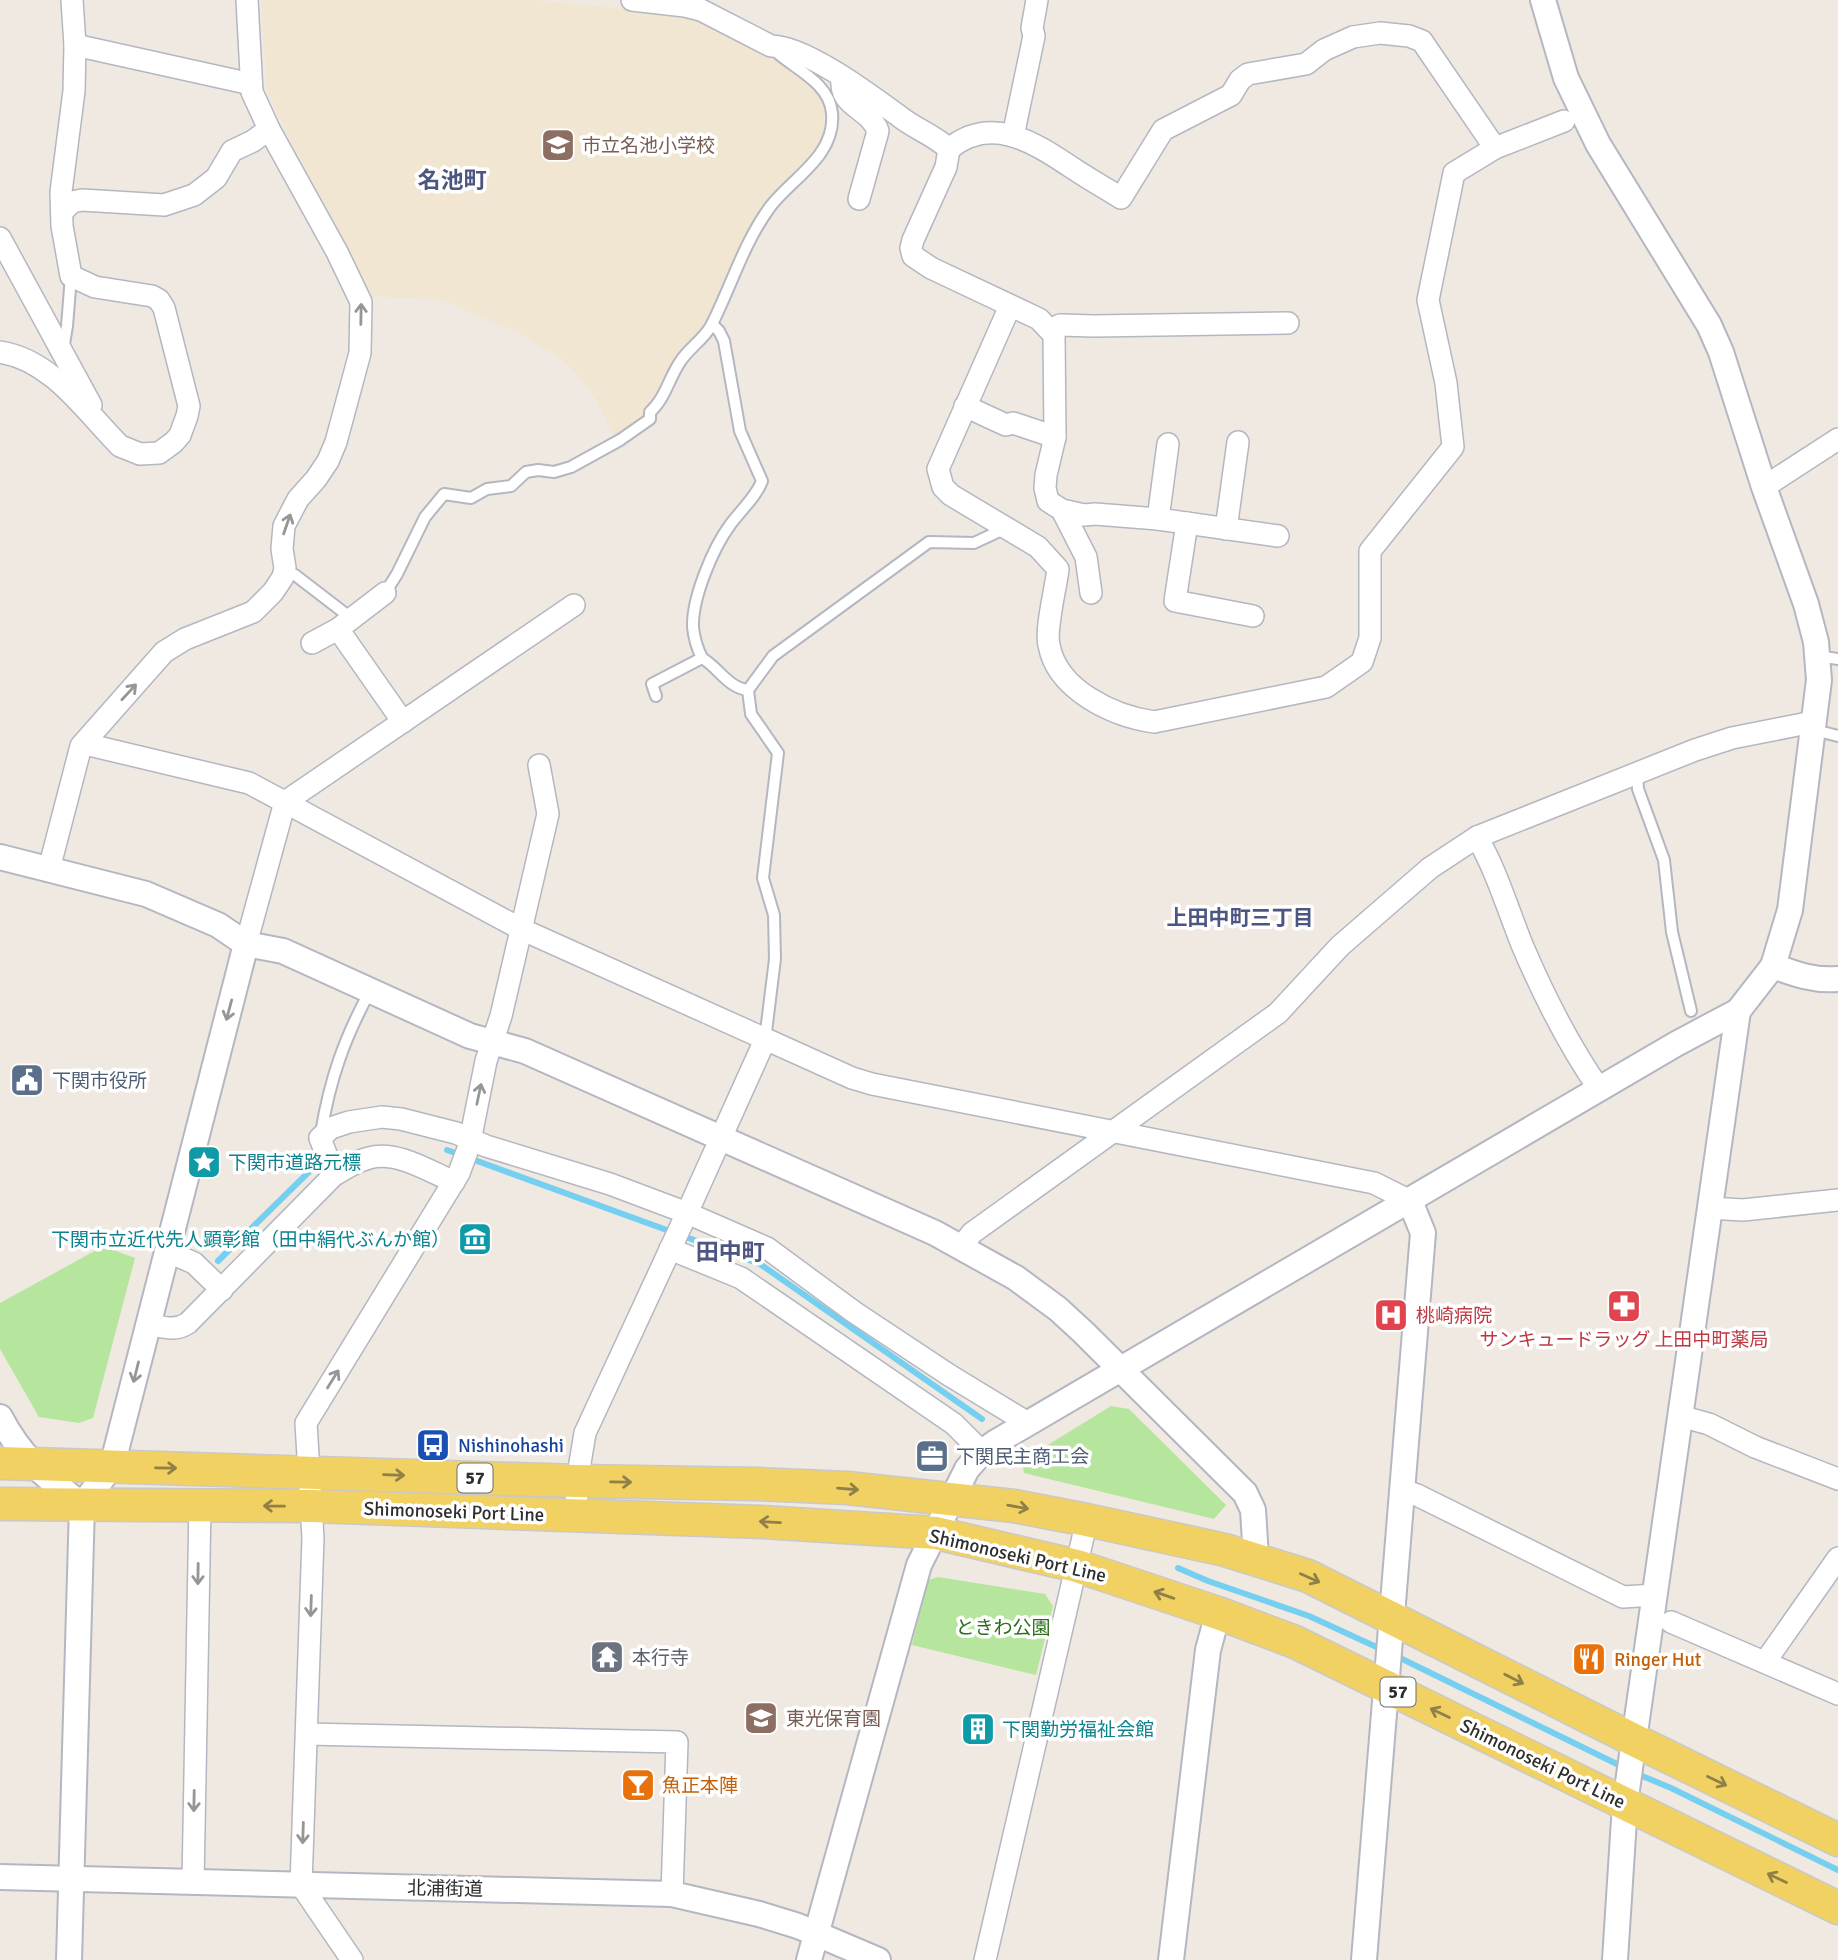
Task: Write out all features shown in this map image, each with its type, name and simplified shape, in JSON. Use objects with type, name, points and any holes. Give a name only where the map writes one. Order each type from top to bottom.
[{"type":"main road","name":"Shimonoseki Port Line","points":[[15,1463],[847,1488],[1014,1506],[1256,1558],[1308,1576],[1392,1626],[1630,1771],[1838,1908]]},
{"type":"main road","name":"Shimonoseki Port Line","points":[[0,1504],[312,1506],[762,1522],[936,1533],[1077,1566],[1218,1613],[1630,1771],[1838,1840]]},
{"type":"street","points":[[0,352],[19,357],[43,369],[120,446],[140,454],[159,453],[174,442],[184,425],[188,406],[178,358],[164,308],[159,300],[152,296],[86,284],[71,276],[64,245],[61,192],[74,91],[72,0]]},
{"type":"street","points":[[49,869],[81,746],[164,652],[185,639],[253,612],[273,592],[284,573],[284,526],[298,499],[323,470],[336,442],[360,353],[361,302],[252,92],[247,0]]},
{"type":"street","points":[[632,0],[701,10],[771,47],[782,47],[865,90],[949,149]]},
{"type":"street","points":[[1013,136],[1034,36],[1032,28],[1037,0]]},
{"type":"street","points":[[809,1960],[919,1565],[967,1469],[982,1452],[1118,1369],[1676,1044],[1738,1011],[1773,966],[1790,910],[1812,726],[1819,680],[1828,658],[1764,487],[1734,389],[1709,325],[1588,124],[1566,78],[1543,0]]},
{"type":"street","points":[[1278,536],[1158,519],[1084,515],[1062,510],[1048,501],[1045,488],[1047,464],[1055,437],[1054,335],[1039,319],[931,268],[913,256],[913,240],[946,167],[949,149],[969,136],[992,133],[1029,140],[1121,198],[1163,130],[1231,95],[1240,80],[1248,74],[1306,64],[1324,50],[1342,41],[1380,33],[1399,34],[1422,41],[1495,148]]},
{"type":"street","points":[[75,45],[251,84]]},
{"type":"street","points":[[842,78],[841,89],[844,96],[869,116],[878,131],[859,200]]},
{"type":"street","points":[[1010,306],[938,469],[943,487],[951,495],[1038,547],[1058,569],[1048,643],[1054,661],[1067,680],[1096,702],[1135,719],[1154,722],[1326,687],[1362,662],[1370,638],[1370,551],[1453,447],[1446,383],[1428,300],[1454,173],[1495,148],[1564,121]]},
{"type":"street","points":[[62,212],[72,202],[82,200],[164,205],[194,195],[216,178],[232,151],[253,141],[269,129]]},
{"type":"street","points":[[0,238],[106,431]]},
{"type":"street","points":[[1051,330],[1060,325],[1288,323]]},
{"type":"street","points":[[965,406],[1006,425],[1013,423],[1055,437]]},
{"type":"street","points":[[1764,487],[1838,439]]},
{"type":"street","points":[[1226,529],[1238,442]]},
{"type":"street","points":[[1158,519],[1168,444]]},
{"type":"street","points":[[1062,510],[1086,557],[1091,593]]},
{"type":"street","points":[[1187,523],[1175,601],[1253,616]]},
{"type":"street","points":[[312,643],[345,623],[385,593]]},
{"type":"street","points":[[69,1960],[82,1504],[112,1466],[285,802],[574,605]]},
{"type":"street","points":[[345,623],[403,722]]},
{"type":"street","points":[[961,1247],[972,1233],[1278,1013],[1340,946],[1430,868],[1477,837],[1695,750],[1732,738],[1812,726]]},
{"type":"street","points":[[85,744],[238,779],[521,929],[852,1078],[1374,1183],[1410,1201],[1423,1233],[1364,1960]]},
{"type":"street","points":[[352,1960],[301,1885],[312,1506],[306,1423],[456,1177],[469,1142],[486,1061],[548,814],[539,765]]},
{"type":"street","points":[[1477,837],[1490,860],[1537,978],[1583,1066],[1600,1090]]},
{"type":"street","points":[[0,857],[146,894],[218,925],[246,944],[283,951],[492,1043],[525,1051],[935,1233],[961,1247],[1016,1278],[1058,1309],[1245,1493],[1253,1510],[1256,1558]]},
{"type":"street","points":[[1773,966],[1801,976],[1824,980],[1838,979]]},
{"type":"street","points":[[1615,1960],[1630,1771],[1738,1011]]},
{"type":"street","points":[[576,1516],[577,1481],[585,1433],[765,1040]]},
{"type":"street","points":[[334,1175],[320,1138],[331,1128],[382,1117],[421,1124],[469,1142],[610,1184],[766,1248],[854,1312],[948,1375],[1028,1423]]},
{"type":"street","points":[[147,1324],[180,1328],[222,1290],[334,1175],[365,1159],[386,1157],[456,1177]]},
{"type":"street","points":[[1709,1208],[1743,1210],[1838,1200]]},
{"type":"street","points":[[671,1247],[741,1278],[954,1424],[982,1452]]},
{"type":"street","points":[[166,1251],[194,1263],[222,1290]]},
{"type":"street","points":[[1679,1416],[1709,1424],[1755,1447],[1838,1479]]},
{"type":"street","points":[[0,1417],[9,1435],[15,1463],[82,1504]]},
{"type":"street","points":[[1402,1490],[1623,1597],[1655,1595]]},
{"type":"street","points":[[192,1883],[200,1505]]},
{"type":"street","points":[[985,1960],[1087,1520]]},
{"type":"street","points":[[1765,1662],[1838,1558]]},
{"type":"street","points":[[1171,1960],[1208,1650],[1218,1613]]},
{"type":"street","points":[[1671,1622],[1838,1694]]},
{"type":"street","points":[[307,1734],[677,1742],[675,1869],[672,1894]]},
{"type":"street","name":"北浦街道","points":[[0,1877],[672,1894],[759,1914],[878,1960]]},
{"type":"lane","points":[[385,593],[425,517],[444,494],[471,498],[487,489],[511,486],[526,472],[554,472],[591,457],[650,419],[650,412],[656,406],[679,362],[712,324],[734,270],[770,207],[825,147],[831,127],[832,109],[814,80],[785,61],[771,47]]},
{"type":"lane","points":[[62,354],[71,276]]},
{"type":"lane","points":[[712,324],[724,341],[740,430],[762,481],[727,528],[704,577],[693,616],[693,626],[696,646],[702,658],[709,662],[721,677],[742,690],[748,690]]},
{"type":"lane","points":[[765,1040],[775,960],[774,915],[763,878],[778,754],[751,714],[748,690],[774,656],[929,542],[974,542],[1007,528]]},
{"type":"lane","points":[[284,573],[295,575],[345,623]]},
{"type":"lane","points":[[656,696],[652,684],[702,658]]},
{"type":"lane","points":[[1812,726],[1838,736]]},
{"type":"lane","points":[[1637,774],[1638,789],[1664,860],[1672,932],[1691,1012]]},
{"type":"lane","points":[[320,1138],[326,1101],[339,1056],[370,991]]},
{"type":"shaded area","points":[[261,0],[536,0],[676,14],[700,19],[799,73],[820,96],[826,111],[820,147],[791,183],[768,204],[729,273],[705,328],[654,403],[642,411],[644,420],[617,439],[591,391],[563,360],[517,332],[442,300],[370,296],[293,147],[267,90]]},
{"type":"green space","points":[[100,1248],[135,1258],[93,1418],[79,1423],[39,1417],[0,1349],[0,1303]]},
{"type":"green space","points":[[1111,1406],[1129,1409],[1226,1505],[1214,1519],[1024,1473],[1022,1461]]},
{"type":"green space","name":"ときわ公園","points":[[938,1577],[1045,1594],[1053,1606],[1036,1675],[912,1645],[928,1580]]},
{"type":"waterway","points":[[447,1150],[760,1264],[982,1419]]},
{"type":"waterway","points":[[218,1261],[319,1162]]},
{"type":"waterway","points":[[1178,1568],[1309,1616],[1383,1650]]},
{"type":"waterway","points":[[1396,1656],[1625,1768]]},
{"type":"waterway","points":[[1635,1773],[1838,1870]]},
{"type":"place","name":"市立名池小学校","points":[[558,145]]},
{"type":"place","name":"下関市役所","points":[[27,1080]]},
{"type":"place","name":"下関市道路元標","points":[[204,1162]]},
{"type":"place","name":"下関市立近代先人顕彰館（田中絹代ぶんか館）","points":[[475,1239]]},
{"type":"place","name":"サンキュードラッグ 上田中町薬局","points":[[1624,1306]]},
{"type":"place","name":"桃崎病院","points":[[1391,1315]]},
{"type":"place","name":"Nishinohashi","points":[[433,1445]]},
{"type":"place","name":"下関民主商工会","points":[[932,1456]]},
{"type":"place","name":"本行寺","points":[[607,1657]]},
{"type":"place","name":"Ringer Hut","points":[[1589,1659]]},
{"type":"place","name":"東光保育園","points":[[761,1718]]},
{"type":"place","name":"下関勤労福祉会館","points":[[978,1729]]},
{"type":"place","name":"魚正本陣","points":[[638,1785]]},
{"type":"district","name":"名池町","points":[[452,180]]},
{"type":"district","name":"上田中町三丁目","points":[[1240,918]]},
{"type":"district","name":"田中町","points":[[730,1252]]}]
